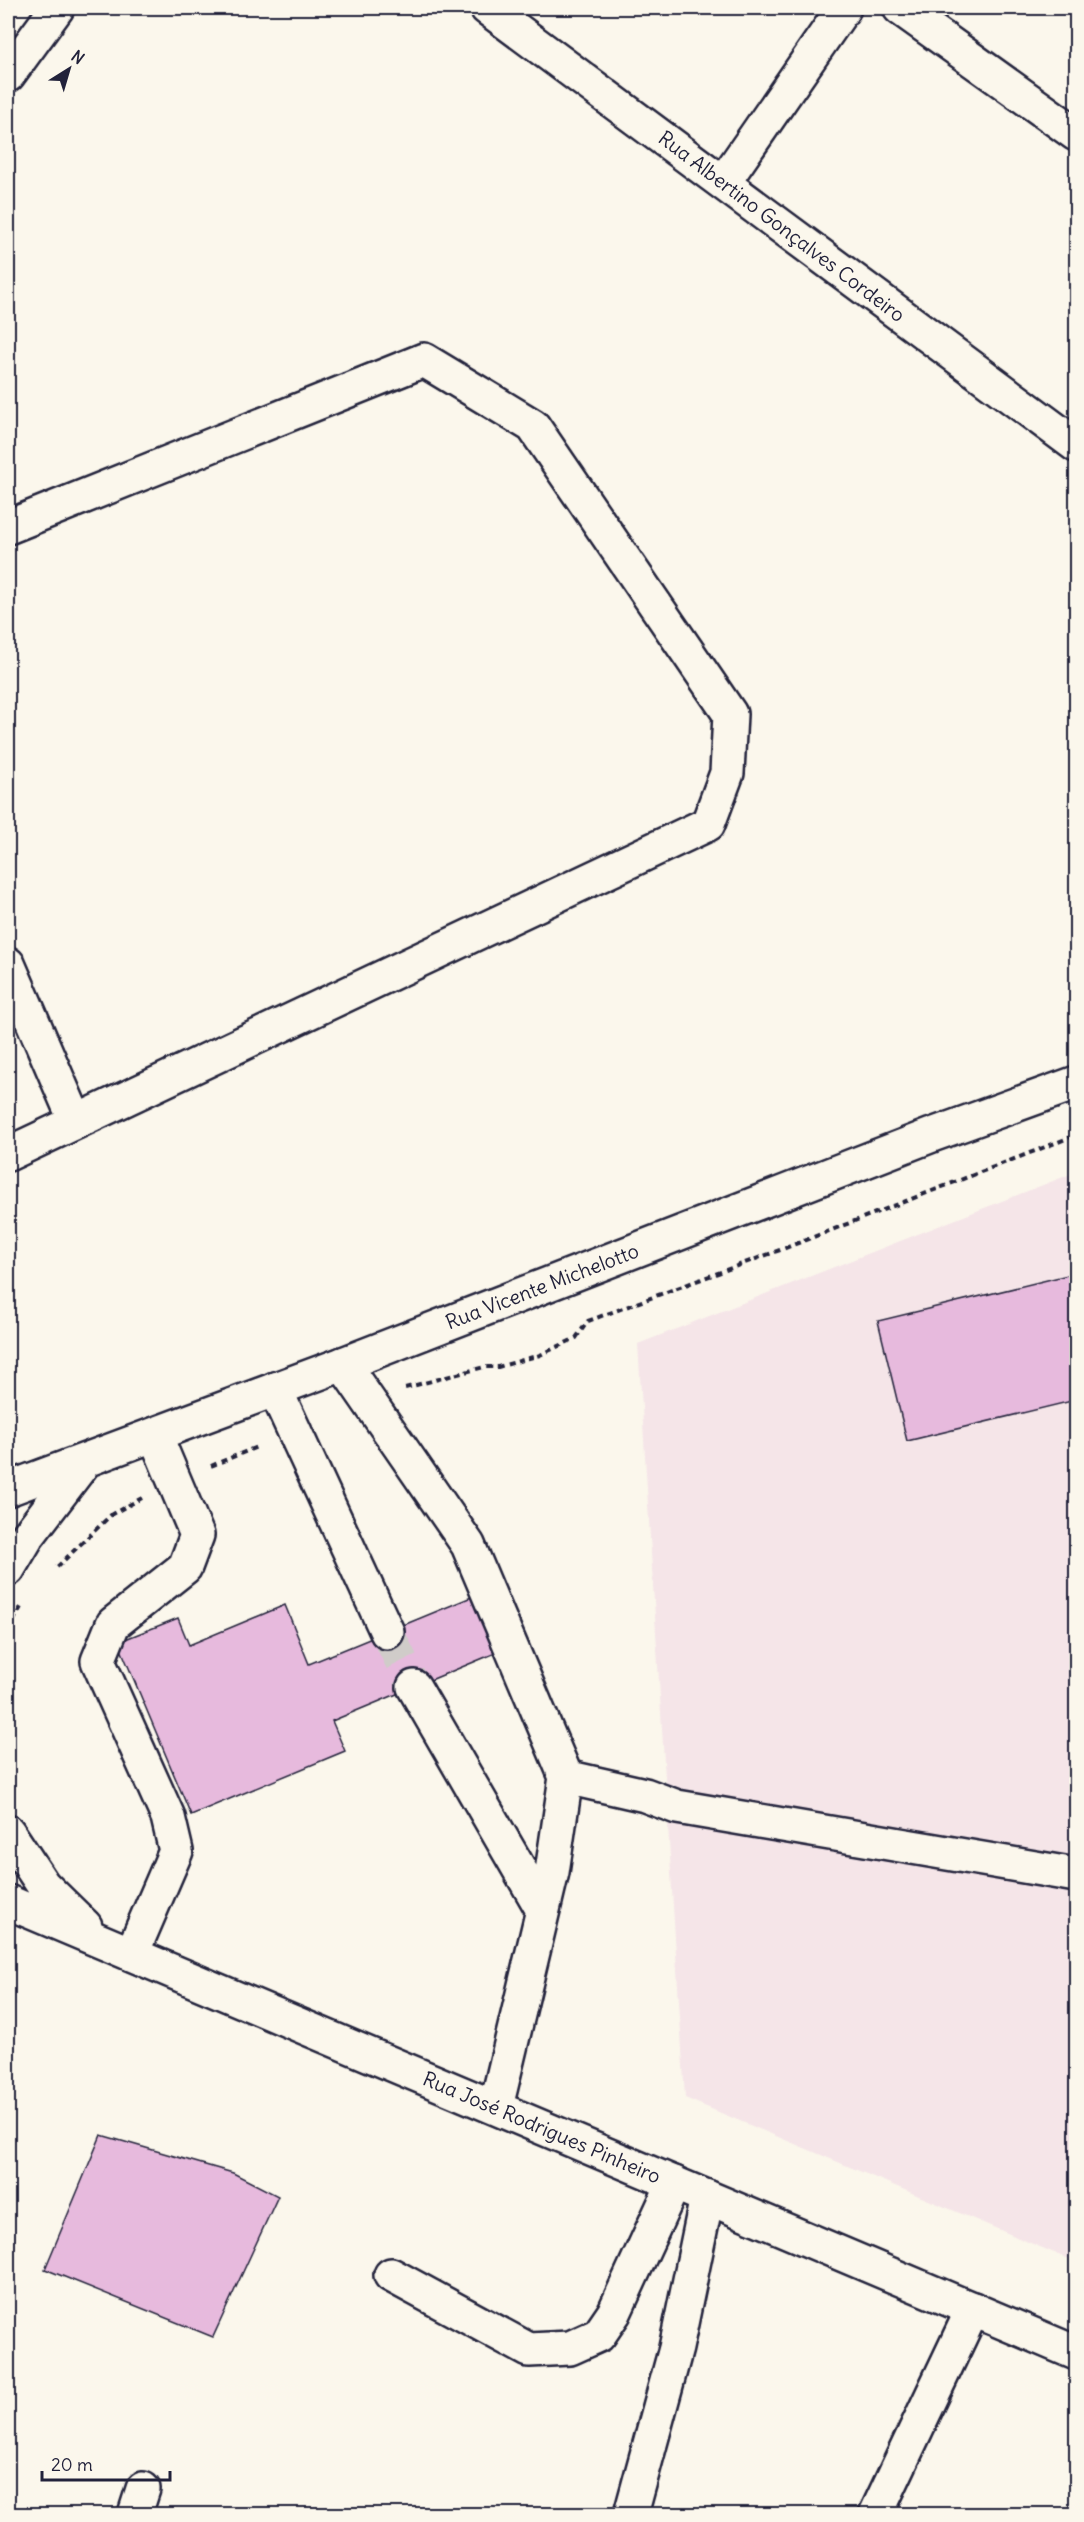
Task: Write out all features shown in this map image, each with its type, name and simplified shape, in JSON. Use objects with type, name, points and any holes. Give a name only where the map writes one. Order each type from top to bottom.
[{"type":"main road","points":[[8,74],[57,8]]},
{"type":"main road","name":"Rua Albertino Gonçalves Cordeiro","points":[[487,8],[1077,445]]},
{"type":"main road","points":[[723,183],[844,8]]},
{"type":"main road","points":[[900,8],[1077,134]]},
{"type":"main road","points":[[8,527],[424,360],[533,426],[730,714],[727,774],[708,824],[8,1154]]},
{"type":"main road","points":[[8,964],[76,1122]]},
{"type":"main road","name":"Rua Vicente Michelotto","points":[[8,1489],[343,1364],[932,1135],[1077,1083]]},
{"type":"main road","points":[[343,1364],[468,1545],[566,1778],[552,1872],[496,2107]]},
{"type":"main road","points":[[275,1389],[387,1632]]},
{"type":"main road","points":[[132,1953],[176,1851],[168,1817],[98,1661],[113,1624],[185,1567],[197,1535],[155,1435]]},
{"type":"main road","points":[[8,1569],[27,1537],[85,1461]]},
{"type":"main road","points":[[414,1687],[543,1910]]},
{"type":"main road","points":[[566,1778],[645,1795],[677,1807],[1077,1875]]},
{"type":"main road","points":[[8,1832],[43,1885],[97,1938]]},
{"type":"main road","name":"Rua José Rodrigues Pinheiro","points":[[8,1902],[1077,2353]]},
{"type":"main road","points":[[392,2275],[529,2350],[570,2348],[599,2335],[614,2313],[674,2183]]},
{"type":"main road","points":[[631,2514],[676,2348],[707,2197]]},
{"type":"main road","points":[[876,2514],[973,2309]]},
{"type":"path","points":[[367,1398],[483,1367],[498,1367],[540,1355],[576,1338],[588,1321],[780,1250],[1077,1135]]},
{"type":"path","points":[[54,1570],[112,1514],[174,1481],[295,1431]]},
{"type":"path","points":[[8,1631],[24,1603]]},
{"type":"shaded area","points":[[1076,1172],[1076,2262],[685,2098],[638,1344]]},
{"type":"building","points":[[1076,1273],[1076,1400],[907,1441],[878,1321]]},
{"type":"building","points":[[486,1591],[510,1647],[332,1721],[345,1751],[191,1815],[118,1642],[178,1618],[189,1645],[285,1605],[309,1664]]},
{"type":"building","points":[[101,2135],[233,2173],[278,2196],[213,2337],[45,2269]]},
{"type":"tunnel","points":[[387,1632],[414,1687]]}]
